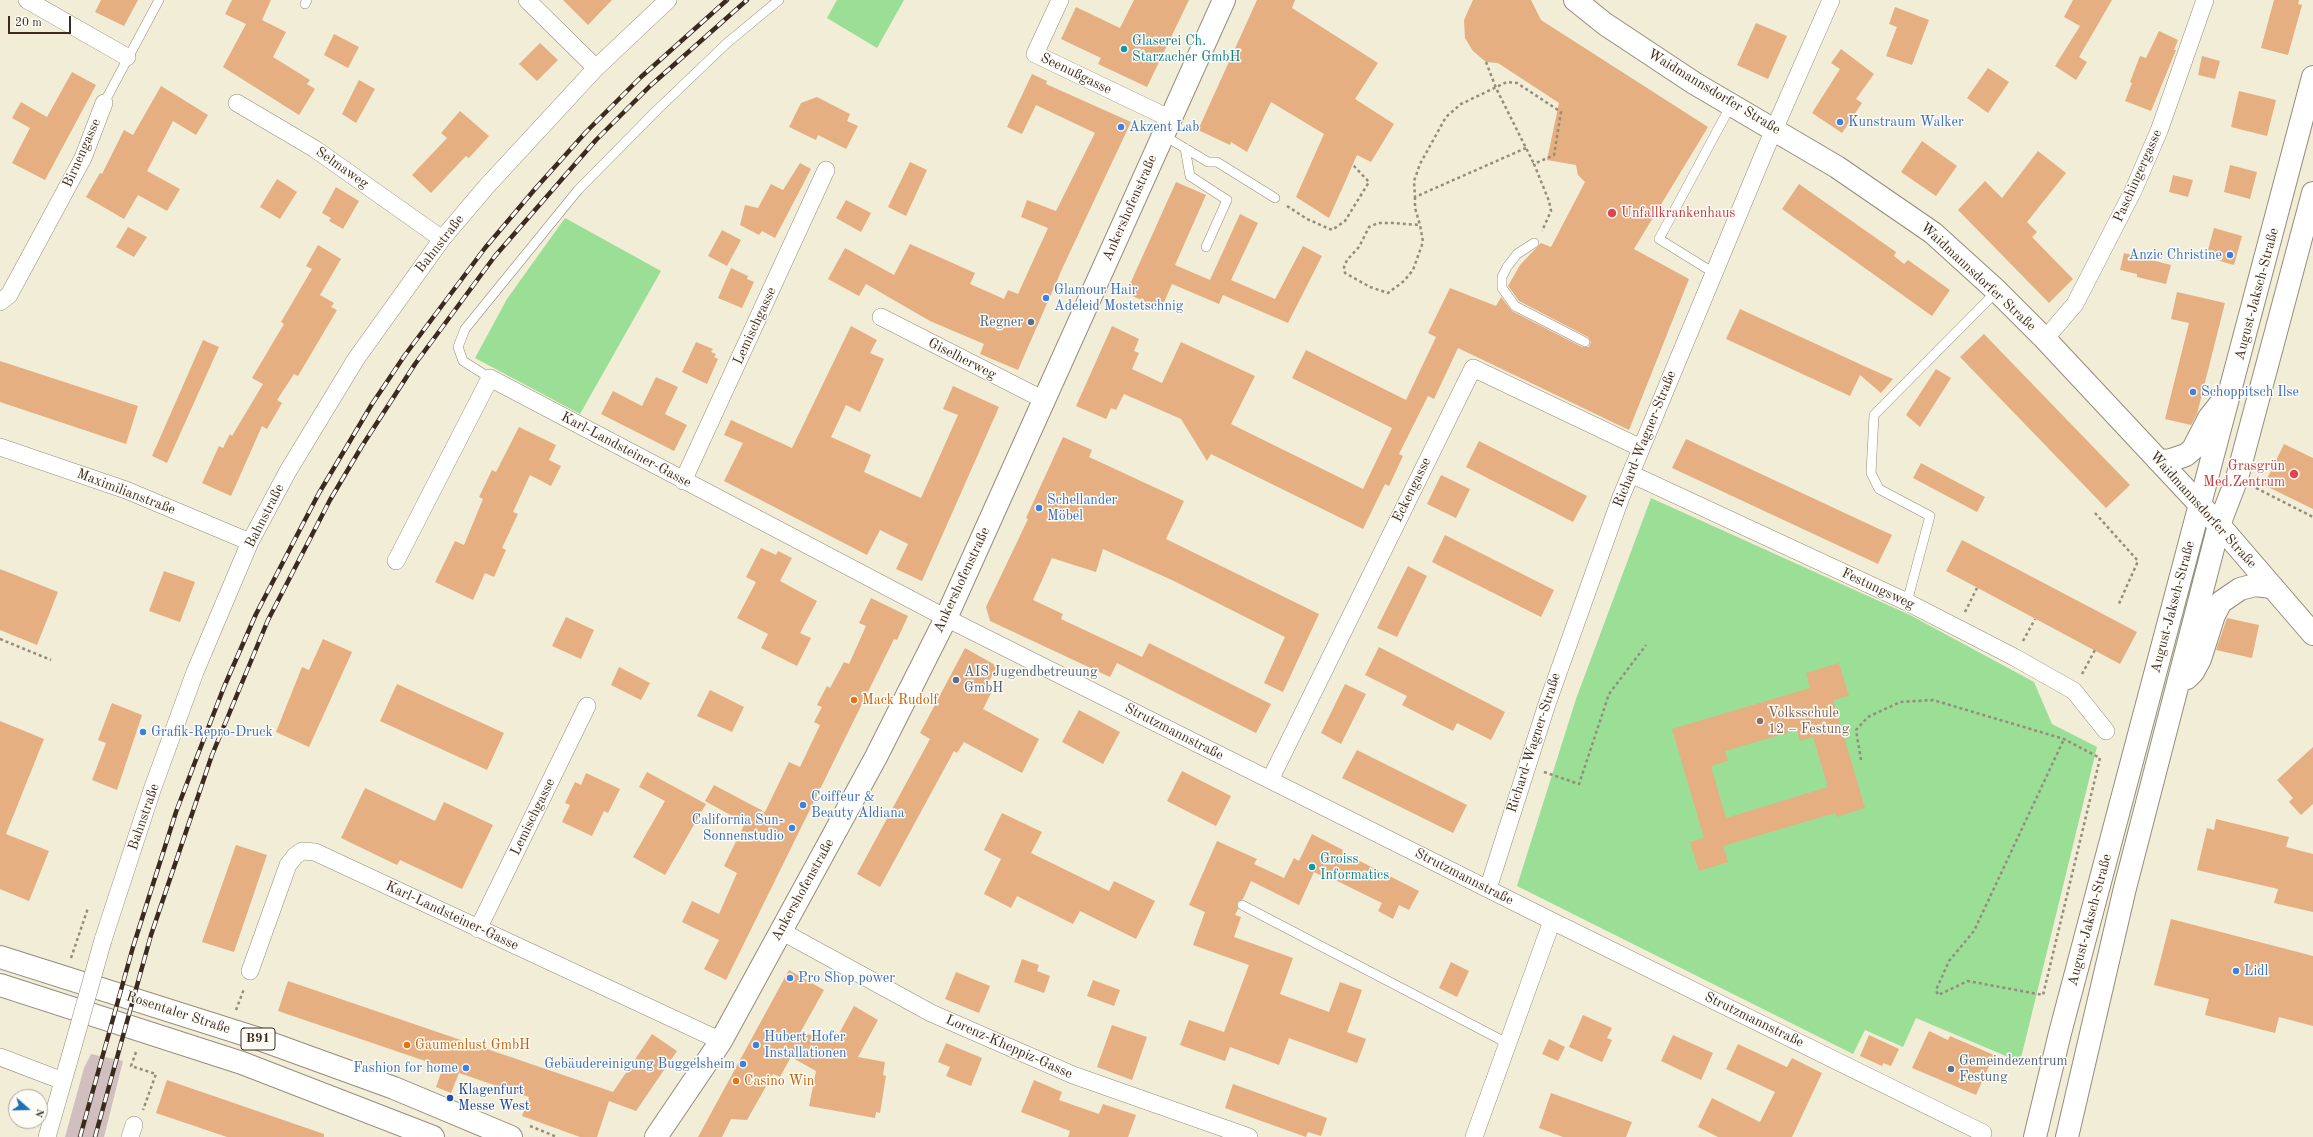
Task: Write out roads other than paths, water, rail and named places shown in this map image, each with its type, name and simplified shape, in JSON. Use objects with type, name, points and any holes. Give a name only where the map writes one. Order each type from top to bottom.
[{"type":"main road","name":"Ankershofenstraße","points":[[656,1137],[721,1041],[876,757],[946,618],[1224,0]]},
{"type":"main road","name":"Waidmannsdorfer Straße","points":[[1576,0],[1605,24],[1694,83],[1843,170],[1933,232],[1997,291],[2045,340],[2219,525],[2313,634]]},
{"type":"main road","name":"August-Jaksch-Straße","points":[[2036,1137],[2060,1034],[2232,389],[2313,77]]},
{"type":"main road","name":"August-Jaksch-Straße","points":[[2067,1137],[2123,896],[2177,686],[2219,525],[2237,478],[2313,193]]},
{"type":"main road","points":[[2158,460],[2168,461],[2186,455],[2193,449],[2209,418],[2232,389]]},
{"type":"main road","points":[[2177,686],[2193,672],[2200,659],[2214,615],[2221,602],[2240,590],[2255,585],[2272,587]]},
{"type":"main road","name":"Rosentaler Straße","points":[[0,957],[259,1039],[394,1088],[511,1137]]},
{"type":"main road","name":"Rosentaler Straße","points":[[0,985],[242,1063],[433,1137]]},
{"type":"street","points":[[27,0],[127,57]]},
{"type":"street","points":[[527,0],[596,68]]},
{"type":"street","name":"Bahnstraße","points":[[47,1137],[103,940],[152,790],[196,672],[250,542],[288,471],[356,359],[442,239],[486,187],[596,68],[668,0]]},
{"type":"street","name":"Seenußgasse","points":[[1060,0],[1035,54],[1167,127]]},
{"type":"street","name":"Richard-Wagner-Straße","points":[[1488,889],[1526,766],[1579,612],[1641,448],[1774,129],[1831,0]]},
{"type":"street","name":"Paschingergasse","points":[[2045,340],[2076,304],[2134,192],[2159,131],[2205,0]]},
{"type":"street","name":"Birnengasse","points":[[0,302],[9,295],[83,158],[104,103]]},
{"type":"street","name":"Selmaweg","points":[[237,103],[315,149],[442,239]]},
{"type":"street","name":"Lemischgasse","points":[[683,481],[826,170]]},
{"type":"street","name":"Giselherweg","points":[[881,317],[1044,400]]},
{"type":"street","name":"Eckengasse","points":[[1270,780],[1473,368],[1641,448]]},
{"type":"street","points":[[396,562],[490,378]]},
{"type":"street","name":"Karl-Landsteiner-Gasse","points":[[490,378],[683,481],[946,618]]},
{"type":"street","name":"Maximilianstraße","points":[[0,447],[126,490],[250,542]]},
{"type":"street","name":"Festungsweg","points":[[1631,474],[1957,626],[2074,691],[2106,731]]},
{"type":"street","name":"Strutzmannstraße","points":[[946,618],[1552,922],[1983,1133]]},
{"type":"street","name":"Lemischgasse","points":[[478,929],[587,706]]},
{"type":"street","name":"Karl-Landsteiner-Gasse","points":[[250,971],[288,865],[295,856],[302,851],[315,852],[721,1041]]},
{"type":"street","points":[[1474,1137],[1552,922]]},
{"type":"street","name":"Lorenz-Kheppiz-Gasse","points":[[781,931],[914,1004],[988,1038],[1073,1075],[1249,1137]]},
{"type":"street","points":[[0,1057],[63,1081]]},
{"type":"lane","name":"Birnengasse","points":[[104,103],[127,57],[159,0]]},
{"type":"lane","points":[[490,378],[463,361],[458,347],[464,329],[578,190],[657,110],[727,43],[779,0]]},
{"type":"lane","points":[[1714,273],[1659,239],[1731,105]]},
{"type":"lane","points":[[1167,127],[1185,148],[1208,162],[1217,162],[1275,198]]},
{"type":"lane","points":[[1185,148],[1190,176],[1227,200],[1206,247]]},
{"type":"lane","points":[[1534,243],[1517,254],[1507,267],[1502,277],[1502,288],[1515,306],[1585,342]]},
{"type":"lane","points":[[1907,602],[1930,516],[1879,489],[1871,473],[1874,415],[1997,291]]},
{"type":"lane","points":[[1242,905],[1507,1043]]},
{"type":"railway","points":[[80,1137],[133,947],[176,812],[224,687],[256,614],[319,493],[372,404],[405,355],[485,248],[586,132],[641,77],[727,0]]},
{"type":"railway","points":[[95,1137],[151,935],[212,755],[268,620],[330,500],[362,446],[415,364],[495,256],[596,140],[650,86],[747,0]]},
{"type":"place","name":"Glaserei Ch. Starzacher GmbH","points":[[1124,49]]},
{"type":"place","name":"Kunstraum Walker","points":[[1840,122]]},
{"type":"place","name":"Akzent Lab","points":[[1121,127]]},
{"type":"place","name":"Unfallkrankenhaus","points":[[1612,213]]},
{"type":"place","name":"Anzic Christine","points":[[2230,255]]},
{"type":"place","name":"Glamour Hair Adeleid Mostetschnig","points":[[1046,298]]},
{"type":"place","name":"Regner","points":[[1031,322]]},
{"type":"place","name":"Schoppitsch Ilse","points":[[2193,392]]},
{"type":"place","name":"Grasgrün Med.Zentrum","points":[[2294,474]]},
{"type":"place","name":"Schellander Möbel","points":[[1039,508]]},
{"type":"place","name":"AIS Jugendbetreuung GmbH","points":[[956,680]]},
{"type":"place","name":"Mack Rudolf","points":[[854,700]]},
{"type":"place","name":"Volksschule 12 – Festung","points":[[1760,721]]},
{"type":"place","name":"Grafik-Repro-Druck","points":[[143,732]]},
{"type":"place","name":"Coiffeur & Beauty Aldiana","points":[[803,805]]},
{"type":"place","name":"California Sun- Sonnenstudio","points":[[792,828]]},
{"type":"place","name":"Groiss Informatics","points":[[1312,867]]},
{"type":"place","name":"Lidl","points":[[2236,971]]},
{"type":"place","name":"Pro Shop power","points":[[790,978]]},
{"type":"place","name":"Gaumenlust GmbH","points":[[407,1045]]},
{"type":"place","name":"Hubert Hofer Installationen","points":[[756,1045]]},
{"type":"place","name":"Gebäudereinigung Buggelsheim","points":[[743,1064]]},
{"type":"place","name":"Fashion for home","points":[[466,1068]]},
{"type":"place","name":"Gemeindezentrum Festung","points":[[1951,1069]]},
{"type":"place","name":"Casino Win","points":[[736,1081]]},
{"type":"place","name":"Klagenfurt Messe West","points":[[450,1098]]}]
